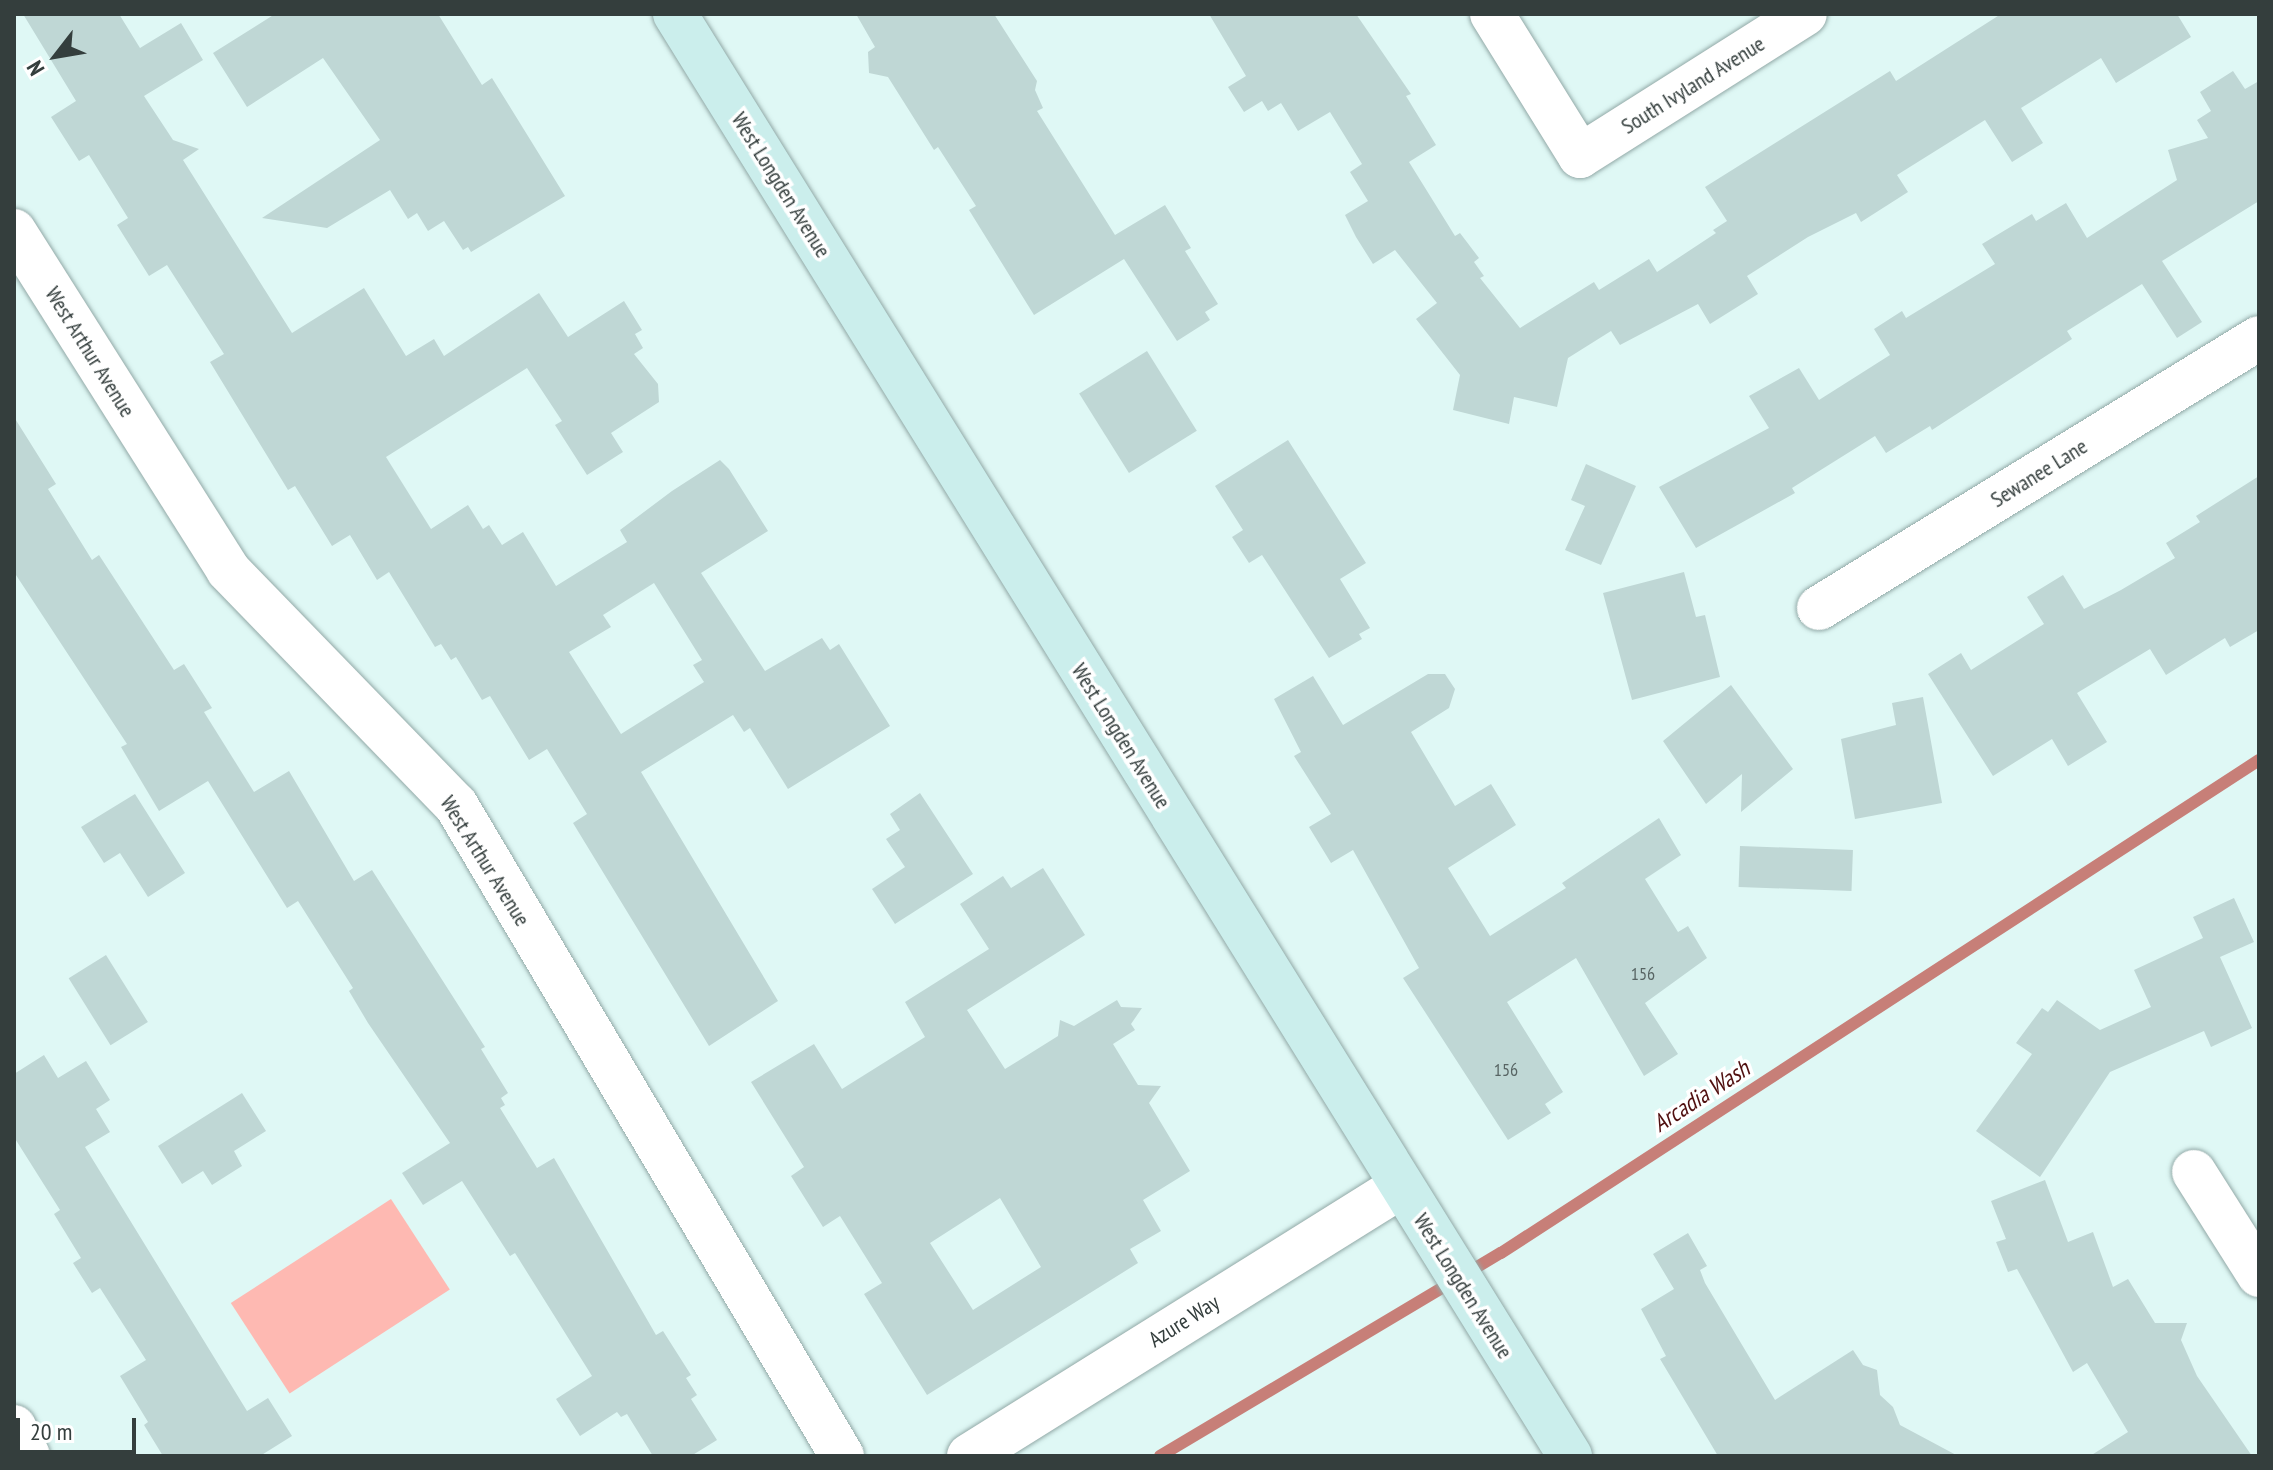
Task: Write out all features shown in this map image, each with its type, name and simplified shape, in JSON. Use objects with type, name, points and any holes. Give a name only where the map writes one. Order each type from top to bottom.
[{"type":"street","name":"West Longden Avenue","points":[[675,14],[1443,1257],[1570,1456]]},
{"type":"street","name":"South Ivyland Avenue","points":[[1492,14],[1580,156],[1805,14]]},
{"type":"street","name":"West Arthur Avenue","points":[[14,231],[228,570],[456,805],[842,1456]]},
{"type":"street","name":"Sewanee Lane","points":[[1819,608],[2259,338]]},
{"type":"street","points":[[2194,1172],[2259,1275]]},
{"type":"street","name":"Azure Way","points":[[969,1456],[1400,1187]]},
{"type":"street","points":[[14,1427],[28,1456]]},
{"type":"shaded area","points":[[391,1199],[450,1290],[290,1394],[231,1303]]},
{"type":"building","points":[[23,14],[119,14],[140,48],[181,23],[203,60],[144,96],[173,140],[199,149],[183,160],[292,333],[364,288],[406,356],[434,339],[444,356],[539,293],[568,337],[624,301],[642,330],[635,334],[643,348],[634,354],[658,384],[659,402],[611,433],[623,452],[587,475],[555,425],[562,421],[527,368],[386,457],[431,529],[468,505],[483,529],[489,525],[502,545],[523,532],[556,586],[627,542],[620,530],[672,491],[720,460],[729,469],[768,531],[701,573],[765,671],[822,638],[830,650],[839,644],[890,726],[788,789],[750,728],[744,732],[733,715],[641,772],[778,1001],[709,1046],[573,823],[587,814],[547,749],[529,760],[490,696],[482,700],[456,657],[451,660],[441,644],[435,647],[389,572],[377,580],[350,535],[332,546],[295,486],[288,490],[210,362],[224,354],[167,265],[149,276],[117,225],[128,218],[89,155],[79,161],[51,117],[76,101]],"holes":[[[654,583],[702,660],[693,665],[704,682],[621,734],[569,652],[611,627],[603,615]]]},
{"type":"building","points":[[275,14],[438,14],[482,85],[492,78],[565,196],[471,252],[468,247],[463,250],[444,221],[428,231],[417,213],[408,219],[390,190],[327,228],[262,218],[380,140],[323,58],[247,107],[213,53]]},
{"type":"building","points":[[856,14],[994,14],[1037,81],[1035,90],[1043,108],[1037,111],[1115,235],[1165,205],[1191,248],[1185,251],[1218,304],[1205,312],[1210,320],[1177,341],[1124,259],[1034,315],[969,210],[976,206],[938,147],[934,150],[888,77],[869,73],[868,52],[875,47]]},
{"type":"building","points":[[1209,14],[1356,14],[1411,94],[1406,96],[1436,145],[1409,162],[1455,236],[1460,233],[1479,258],[1474,262],[1484,276],[1480,278],[1520,328],[1594,282],[1599,290],[1649,259],[1657,272],[1716,233],[1713,230],[1727,221],[1705,187],[1890,71],[1896,81],[2001,14],[2177,14],[2191,37],[2116,83],[2101,58],[2021,108],[2043,143],[2012,162],[1985,120],[1897,175],[1908,192],[1861,222],[1856,213],[1808,237],[1747,276],[1758,294],[1710,324],[1698,304],[1620,345],[1611,331],[1568,358],[1557,407],[1514,397],[1509,424],[1453,410],[1460,375],[1416,319],[1437,303],[1395,250],[1373,264],[1356,237],[1345,215],[1368,201],[1350,172],[1362,164],[1330,112],[1298,131],[1281,103],[1268,111],[1262,101],[1244,112],[1228,87],[1246,76]]},
{"type":"building","points":[[2233,71],[2245,89],[2259,81],[2259,201],[2162,261],[2202,322],[2177,338],[2142,284],[2067,331],[2072,339],[1932,430],[1930,426],[1886,453],[1875,436],[1792,488],[1795,493],[1696,548],[1659,487],[1769,428],[1749,396],[1799,368],[1819,400],[1890,355],[1874,329],[1902,311],[1906,318],[1995,264],[1982,244],[2032,214],[2036,221],[2066,203],[2087,238],[2177,180],[2168,150],[2208,138],[2197,120],[2211,111],[2200,92]]},
{"type":"building","points":[[1147,351],[1197,431],[1129,473],[1079,393]]},
{"type":"building","points":[[14,417],[56,484],[48,489],[92,560],[99,555],[174,670],[184,664],[212,708],[204,712],[254,792],[289,771],[354,881],[372,870],[485,1047],[481,1049],[508,1093],[501,1098],[505,1105],[500,1108],[537,1168],[554,1158],[656,1335],[663,1331],[691,1375],[686,1378],[697,1395],[691,1399],[717,1440],[691,1456],[653,1456],[627,1414],[621,1417],[617,1412],[580,1436],[556,1399],[592,1376],[515,1253],[510,1256],[462,1181],[423,1205],[402,1173],[450,1143],[368,1023],[349,991],[353,988],[298,901],[287,908],[208,781],[159,811],[121,747],[127,744],[14,572]]},
{"type":"building","points":[[1288,440],[1366,563],[1340,579],[1370,628],[1359,634],[1362,639],[1329,658],[1262,555],[1249,563],[1232,537],[1243,530],[1215,486]]},
{"type":"building","points":[[1586,464],[1636,486],[1601,565],[1565,550],[1585,506],[1571,500]]},
{"type":"building","points":[[2259,476],[2259,630],[2230,647],[2225,638],[2166,675],[2150,649],[2077,693],[2107,742],[2068,766],[2052,739],[1993,776],[1928,674],[1961,653],[1971,670],[2044,624],[2027,597],[2063,575],[2084,609],[2175,558],[2166,543],[2200,522],[2196,516]]},
{"type":"building","points":[[1684,572],[1696,617],[1705,615],[1720,677],[1632,700],[1603,593]]},
{"type":"building","points":[[1428,674],[1445,674],[1455,689],[1449,708],[1411,732],[1455,806],[1491,784],[1516,825],[1448,868],[1490,936],[1566,888],[1562,883],[1659,818],[1681,855],[1645,879],[1678,932],[1688,926],[1707,958],[1645,1003],[1678,1054],[1644,1076],[1576,958],[1507,1002],[1563,1092],[1545,1104],[1551,1113],[1508,1140],[1403,978],[1419,968],[1353,850],[1331,863],[1309,827],[1331,814],[1294,756],[1301,752],[1274,699],[1313,676],[1343,725]]},
{"type":"building","points":[[1731,685],[1793,769],[1741,812],[1742,774],[1706,804],[1663,741]]},
{"type":"building","points":[[1923,697],[1942,803],[1855,819],[1841,739],[1896,725],[1892,703]]},
{"type":"building","points":[[920,793],[973,874],[895,924],[872,889],[905,867],[886,839],[900,830],[890,814]]},
{"type":"building","points":[[135,794],[185,873],[148,897],[120,853],[104,863],[81,827]]},
{"type":"building","points":[[1740,846],[1853,850],[1852,891],[1739,887]]},
{"type":"building","points":[[1043,868],[1085,935],[967,1010],[1005,1069],[1058,1036],[1060,1020],[1074,1026],[1117,1000],[1121,1007],[1142,1008],[1131,1024],[1135,1030],[1113,1044],[1138,1085],[1161,1086],[1149,1103],[1190,1171],[1143,1200],[1161,1231],[1130,1249],[1138,1263],[927,1395],[864,1294],[882,1283],[840,1216],[823,1227],[791,1176],[804,1167],[751,1082],[814,1044],[842,1089],[925,1037],[905,1002],[989,949],[960,904],[1003,876],[1011,888]],"holes":[[[1000,1198],[1041,1267],[973,1310],[930,1243]]]},
{"type":"building","points":[[2234,898],[2254,942],[2220,957],[2252,1028],[2211,1047],[2204,1031],[2110,1072],[2040,1177],[1976,1131],[2032,1054],[2016,1043],[2042,1008],[2048,1012],[2057,1000],[2100,1030],[2151,1007],[2134,970],[2203,938],[2193,917]]},
{"type":"building","points":[[106,955],[148,1022],[111,1045],[69,978]]},
{"type":"building","points":[[44,1055],[58,1078],[86,1061],[110,1100],[96,1109],[110,1132],[85,1147],[247,1411],[268,1398],[292,1436],[260,1456],[163,1456],[144,1425],[148,1422],[120,1376],[146,1360],[100,1288],[92,1293],[73,1263],[81,1258],[54,1214],[60,1210],[14,1137],[14,1074]]},
{"type":"building","points":[[242,1093],[266,1131],[234,1151],[242,1166],[212,1185],[203,1171],[182,1184],[158,1146]]},
{"type":"building","points":[[2045,1180],[2068,1242],[2093,1232],[2113,1287],[2128,1279],[2155,1323],[2187,1323],[2181,1340],[2197,1376],[2252,1456],[2090,1456],[2128,1432],[2087,1363],[2073,1372],[2017,1269],[2008,1272],[1996,1242],[2006,1239],[1991,1201]]},
{"type":"building","points":[[1688,1233],[1707,1266],[1700,1270],[1705,1283],[1775,1400],[1853,1350],[1863,1365],[1877,1370],[1880,1395],[1893,1407],[1900,1425],[1958,1456],[1718,1456],[1660,1359],[1666,1356],[1641,1309],[1674,1289],[1653,1254]]},
{"type":"waterway","name":"Arcadia Wash","points":[[1160,1456],[1501,1253],[2259,760]]}]
